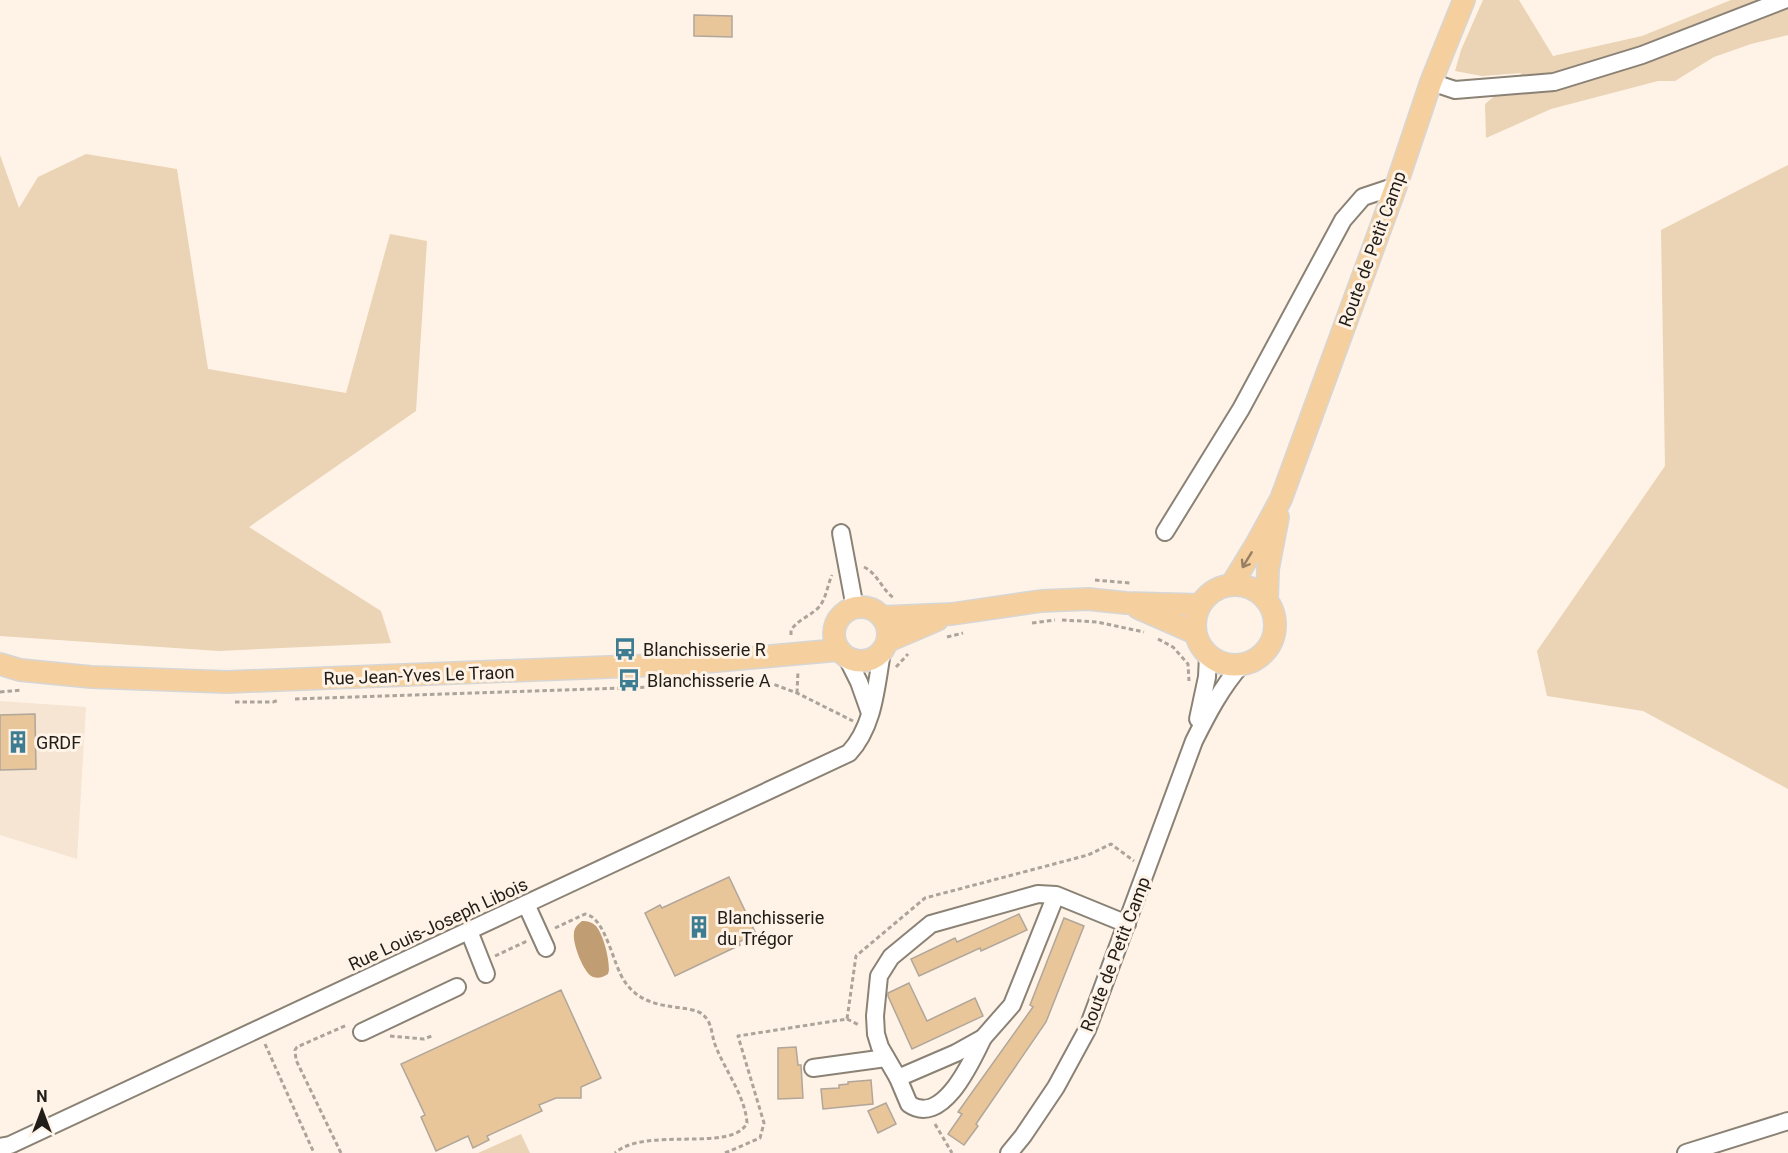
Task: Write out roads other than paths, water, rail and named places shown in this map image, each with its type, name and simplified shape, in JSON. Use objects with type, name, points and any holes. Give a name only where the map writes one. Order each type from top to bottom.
[{"type":"main road","name":"Route de Petit Camp","points":[[1232,584],[1281,499],[1396,186],[1431,82],[1464,0]]},
{"type":"main road","name":"Route de Petit Camp","points":[[1267,600],[1268,569],[1281,499]]},
{"type":"main road","points":[[1232,584],[1257,591],[1267,600],[1276,624],[1274,638],[1268,649],[1258,658],[1242,664],[1228,665],[1208,656],[1197,640],[1195,617],[1200,605],[1208,595],[1232,584]]},
{"type":"main road","points":[[882,617],[952,614],[1041,601],[1097,600],[1200,605]]},
{"type":"main road","points":[[1126,603],[1195,633]]},
{"type":"main road","points":[[794,648],[834,626],[841,615],[855,608],[872,610],[882,617],[886,624],[885,647]]},
{"type":"main road","points":[[794,648],[842,654],[861,662],[876,657],[885,647],[952,614]]},
{"type":"main road","points":[[834,626],[833,639],[842,654]]},
{"type":"main road","name":"Rue Jean-Yves Le Traon","points":[[0,664],[10,672],[227,682],[673,664],[757,658],[794,648]]},
{"type":"street","points":[[1431,82],[1455,90],[1554,82],[1641,55],[1784,0]]},
{"type":"street","points":[[1165,532],[1241,409],[1343,220],[1363,197],[1396,186]]},
{"type":"street","points":[[841,533],[855,608]]},
{"type":"street","name":"Rue Louis-Joseph Libois","points":[[0,1147],[10,1145],[849,753],[860,742],[870,713],[885,647]]},
{"type":"street","points":[[842,654],[859,682],[870,713]]},
{"type":"street","name":"Route de Petit Camp","points":[[1194,741],[1207,677],[1208,656]]},
{"type":"street","name":"Route de Petit Camp","points":[[1009,1153],[1056,1087],[1087,1030],[1194,741],[1209,709],[1242,664]]},
{"type":"street","points":[[1056,895],[1012,1005],[983,1038],[969,1066],[942,1103],[924,1111],[909,1104],[898,1078],[880,1047],[876,1034],[875,1016],[879,976],[891,957],[931,924],[1038,894],[1056,895],[1128,924]]},
{"type":"street","points":[[526,904],[543,942]]},
{"type":"street","points":[[469,931],[484,968]]},
{"type":"street","points":[[359,1026],[457,987]]},
{"type":"street","points":[[898,1078],[956,1053],[983,1038]]},
{"type":"street","points":[[813,1068],[886,1058]]},
{"type":"street","points":[[1686,1153],[1788,1120]]},
{"type":"place","name":"Blanchisserie R","points":[[625,649]]},
{"type":"place","name":"Blanchisserie A","points":[[629,680]]},
{"type":"place","name":"GRDF","points":[[18,742]]},
{"type":"place","name":"Blanchisserie du Trégor","points":[[699,927]]}]
